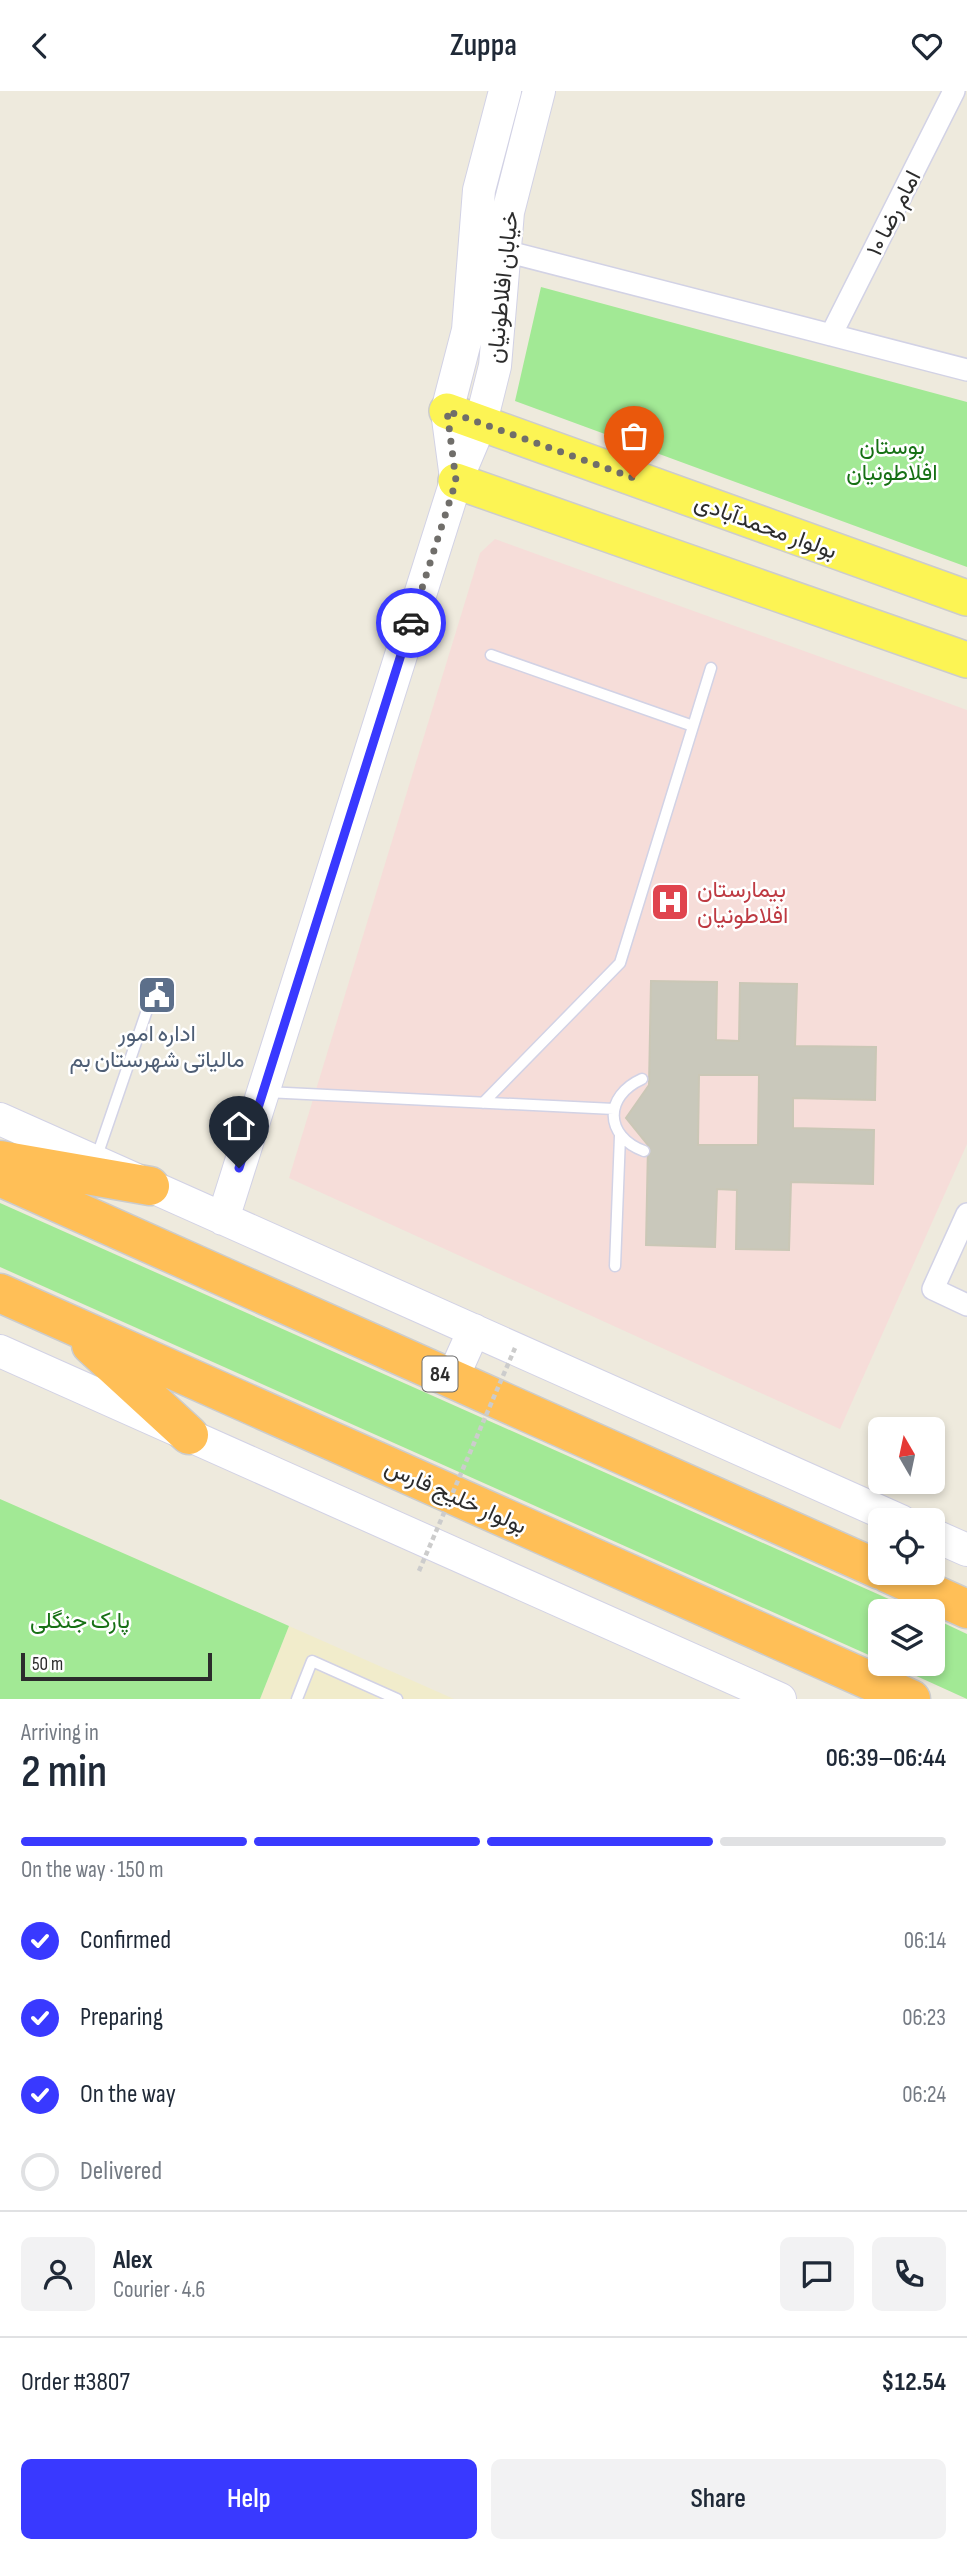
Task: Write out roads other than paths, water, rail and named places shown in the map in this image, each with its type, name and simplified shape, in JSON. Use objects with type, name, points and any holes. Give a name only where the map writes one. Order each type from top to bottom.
[{"type":"highway","points":[[0,1160],[150,1186]]},
{"type":"highway","name":"84","points":[[0,1177],[868,1565]]},
{"type":"highway","name":"بولوار خلیج فارس","points":[[0,1293],[911,1699]]},
{"type":"highway","points":[[66,1322],[189,1435]]},
{"type":"highway","points":[[914,1585],[967,1609]]},
{"type":"main road","name":"بولوار محمدآبادی","points":[[447,411],[953,593]]},
{"type":"main road","points":[[456,481],[967,660]]},
{"type":"main road","points":[[916,642],[953,593]]},
{"type":"street","name":"خیابان افلاطونیان","points":[[456,481],[447,411],[468,330],[480,190],[505,91]]},
{"type":"street","name":"خیابان افلاطونیان","points":[[223,1219],[456,481],[481,422],[495,366],[508,212],[539,91]]},
{"type":"street","name":"امام رضا ۱۰","points":[[831,335],[954,91]]},
{"type":"street","points":[[505,251],[967,370]]},
{"type":"street","points":[[0,1119],[872,1508]]},
{"type":"street","points":[[967,1214],[933,1289],[967,1304]]},
{"type":"street","points":[[452,1379],[474,1330]]},
{"type":"street","points":[[0,1351],[780,1699]]},
{"type":"street","points":[[945,1540],[967,1550]]},
{"type":"lane","points":[[491,655],[693,726]]},
{"type":"lane","points":[[483,1103],[620,963],[711,668]]},
{"type":"lane","points":[[95,1161],[156,983]]},
{"type":"lane","points":[[642,1079],[628,1085],[619,1096],[614,1109],[614,1123],[620,1136],[631,1146],[644,1151]]},
{"type":"lane","points":[[263,1092],[614,1109]]},
{"type":"lane","points":[[615,1266],[620,1136]]},
{"type":"lane","points":[[297,1699],[312,1661],[397,1699]]},
{"type":"place","name":"بیمارستان افلاطونیان","points":[[670,902]]},
{"type":"place","name":"اداره امور مالیاتی شهرستان بم","points":[[157,995]]},
{"type":"park label","name":"بوستان افلاطونیان","points":[[892,459]]},
{"type":"park label","name":"پارک جنگلی","points":[[80,1620]]}]
